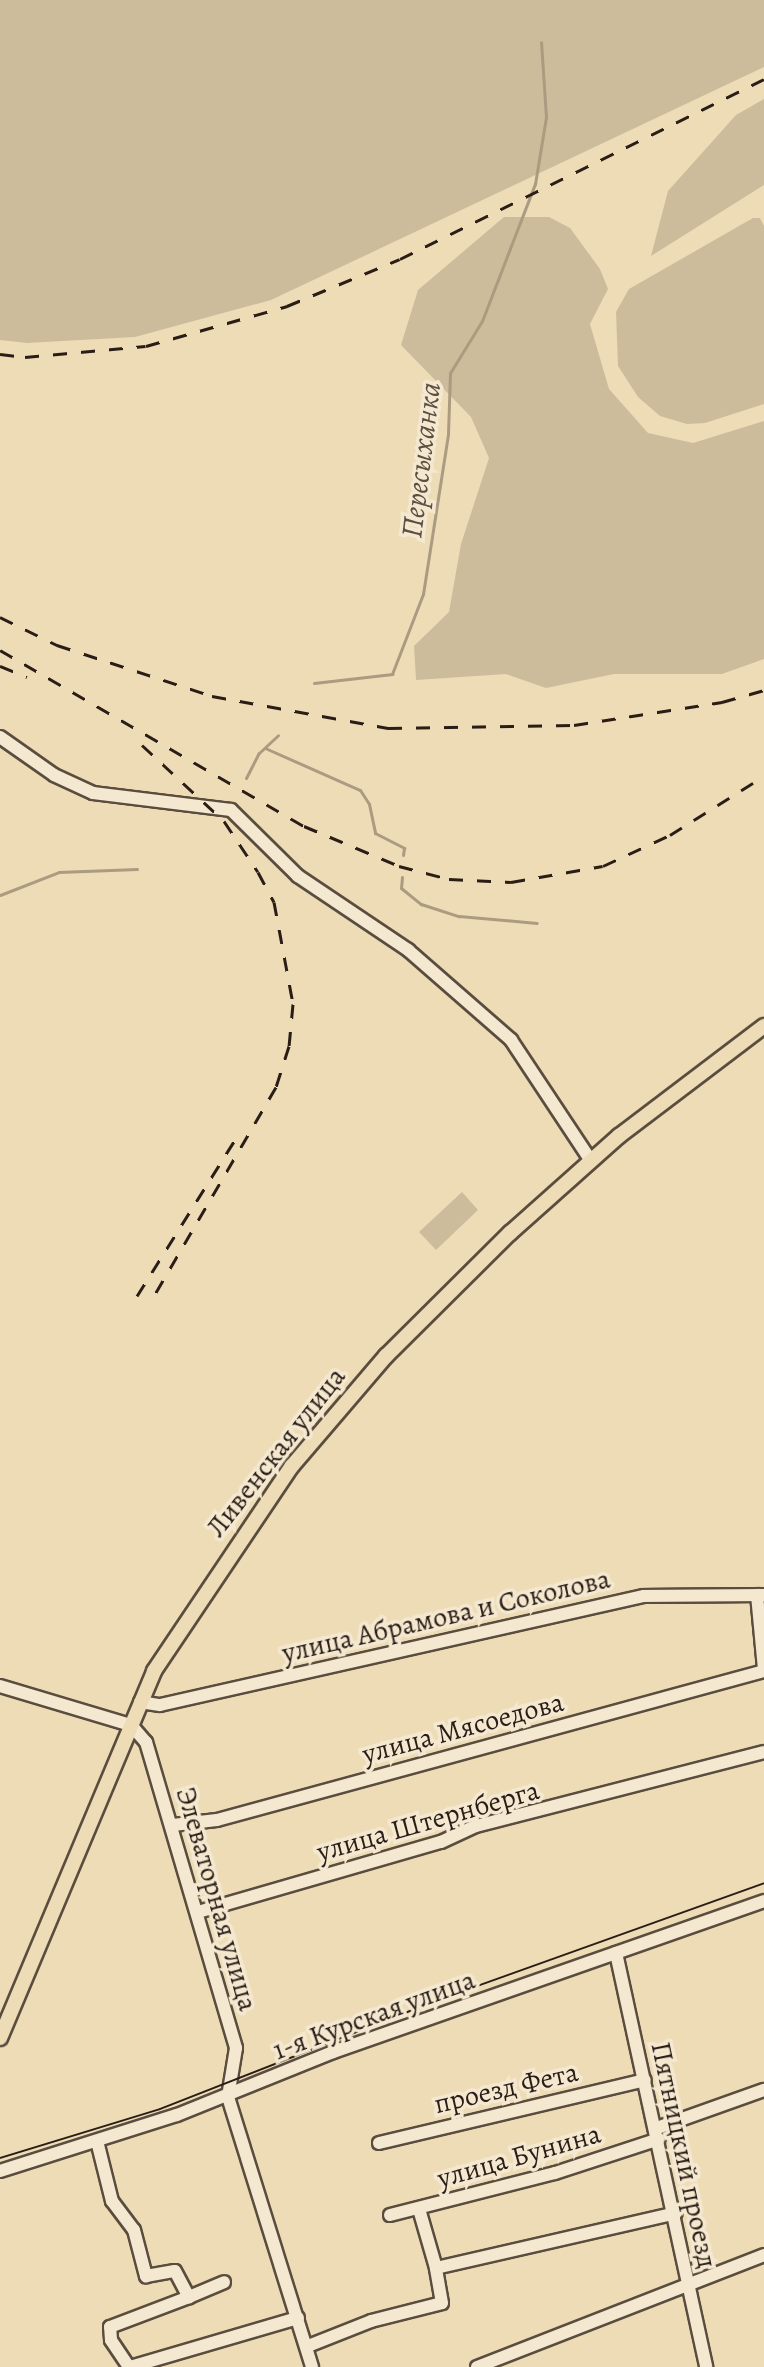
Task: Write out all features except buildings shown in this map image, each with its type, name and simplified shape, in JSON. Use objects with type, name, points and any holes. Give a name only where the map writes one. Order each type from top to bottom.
[{"type":"main road","name":"Ливенская улица","points":[[0,2038],[140,1702],[172,1638],[202,1592],[333,1414],[439,1301],[591,1161],[764,1026]]},
{"type":"street","points":[[0,737],[54,775],[93,793],[231,810],[298,876],[408,950],[511,1040],[591,1161]]},
{"type":"street","name":"улица Абрамова и Соколова","points":[[140,1702],[160,1705],[644,1596],[760,1595]]},
{"type":"street","name":"улица Мясоедова","points":[[173,1825],[217,1820],[764,1670],[760,1595]]},
{"type":"street","points":[[0,1686],[131,1725]]},
{"type":"street","name":"Элеваторная улица","points":[[131,1725],[146,1742],[198,1912],[236,2048],[228,2097],[308,2346],[312,2367]]},
{"type":"street","name":"улица Штернберга","points":[[198,1912],[441,1842],[476,1826],[764,1752]]},
{"type":"street","name":"1-я Курская улица","points":[[0,2171],[228,2097],[333,2052],[764,1901]]},
{"type":"street","name":"Пятницкий проезд","points":[[616,1953],[676,2213],[687,2286],[706,2367]]},
{"type":"street","name":"проезд Фета","points":[[379,2143],[645,2080]]},
{"type":"street","name":"улица Бунина","points":[[390,2215],[419,2209],[658,2134],[764,2090]]},
{"type":"street","points":[[97,2141],[112,2201],[134,2230],[146,2276],[175,2271],[189,2297]]},
{"type":"street","points":[[308,2346],[371,2321],[442,2303],[436,2268],[419,2209]]},
{"type":"street","points":[[436,2268],[676,2213]]},
{"type":"street","points":[[477,2367],[764,2255]]},
{"type":"street","points":[[224,2282],[110,2327],[111,2340],[129,2367],[298,2318]]},
{"type":"shaded area","points":[[0,0],[764,0],[764,67],[271,300],[135,337],[27,343],[0,340]]},
{"type":"shaded area","points":[[764,99],[764,185],[651,256],[668,191],[736,115]]},
{"type":"shaded area","points":[[504,217],[549,217],[570,228],[600,269],[608,289],[590,324],[609,389],[648,433],[693,443],[764,421],[764,659],[722,674],[614,674],[546,688],[506,674],[416,680],[414,646],[449,612],[461,544],[489,458],[471,417],[401,345],[418,290]]},
{"type":"shaded area","points":[[753,218],[760,218],[764,226],[764,404],[705,423],[687,424],[660,416],[638,397],[618,366],[616,312],[629,289]]},
{"type":"shaded area","points":[[462,1192],[478,1210],[436,1250],[419,1232]]},
{"type":"waterway","name":"Пересыханка","points":[[314,683],[392,674],[423,594],[448,434],[450,373],[482,321],[535,184],[546,117],[541,42]]},
{"type":"waterway","points":[[246,778],[259,753],[278,735]]},
{"type":"waterway","points":[[265,748],[360,790],[369,804],[375,833],[404,848],[403,855]]},
{"type":"waterway","name":"Пересыханка","points":[[0,895],[59,872],[137,869]]},
{"type":"waterway","points":[[402,877],[401,888],[421,904],[459,916],[537,923]]},
{"type":"tram line","points":[[0,2158],[160,2109],[438,2000],[764,1883]]},
{"type":"railway","points":[[0,354],[25,357],[146,346],[287,306],[400,259],[764,79]]},
{"type":"railway","points":[[0,617],[57,645],[212,696],[388,728],[574,725],[722,702],[764,690]]},
{"type":"railway","points":[[0,650],[304,826],[399,866],[449,879],[511,882],[603,866],[670,835],[764,776]]},
{"type":"railway","points":[[0,666],[27,677]]},
{"type":"railway","points":[[142,745],[224,821],[258,872],[274,902],[293,1004],[289,1046],[276,1087],[149,1304]]},
{"type":"railway","points":[[137,1296],[235,1140]]}]
